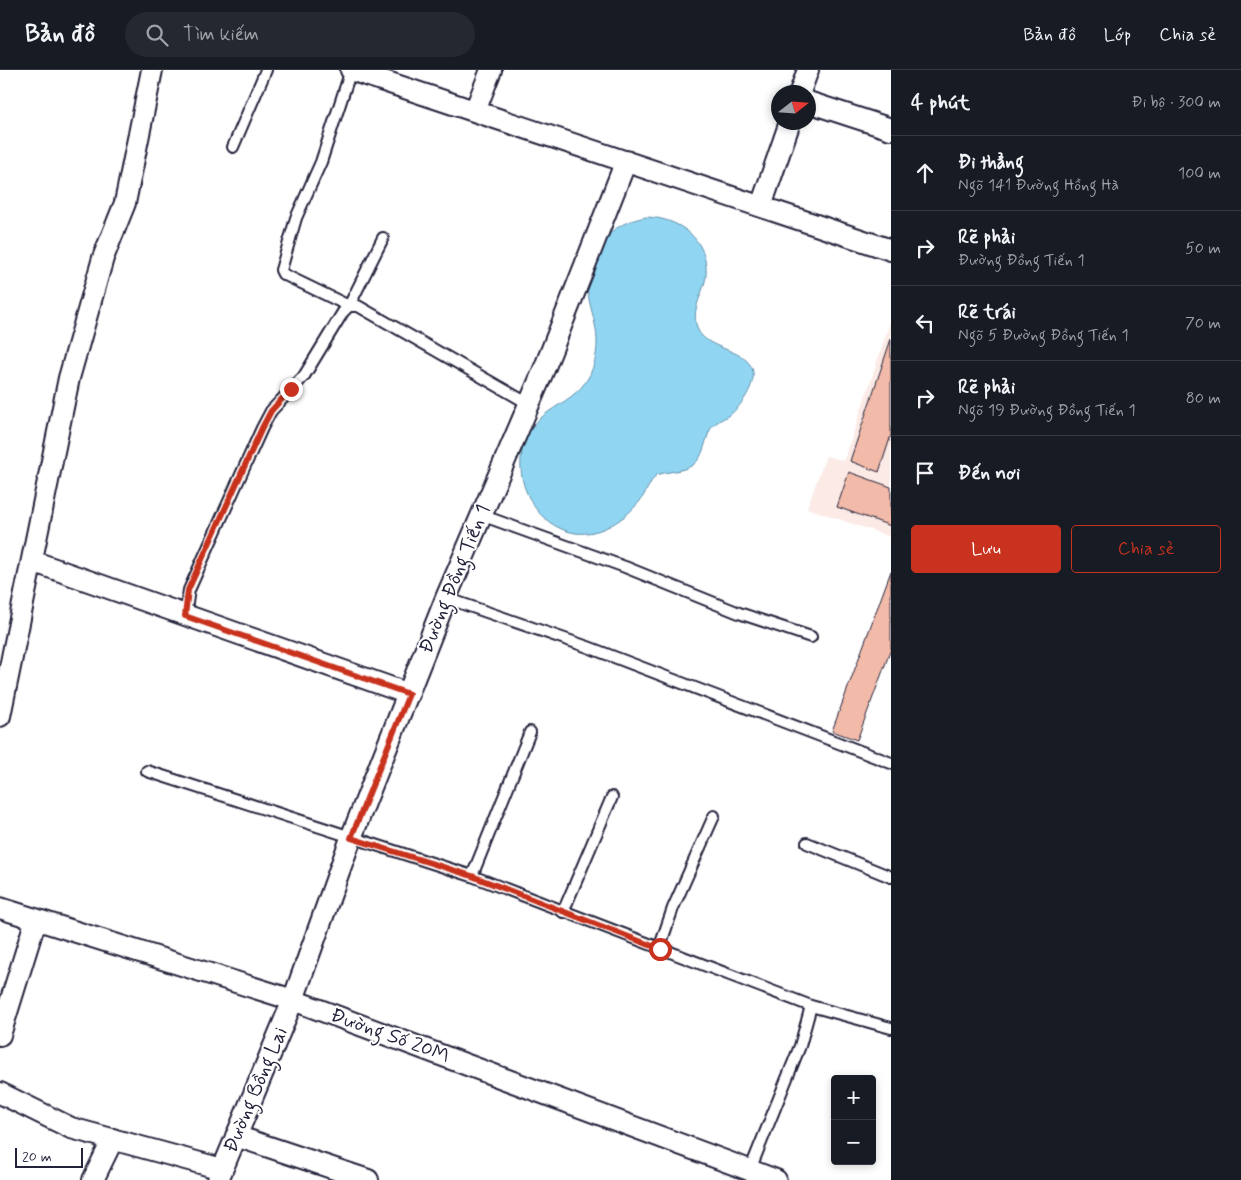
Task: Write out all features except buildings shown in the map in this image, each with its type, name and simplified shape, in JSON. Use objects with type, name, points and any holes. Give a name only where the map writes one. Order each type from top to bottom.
[{"type":"street","points":[[0,714],[69,378],[103,258],[125,203],[152,70]]},
{"type":"street","points":[[355,70],[891,250]]},
{"type":"street","points":[[475,111],[491,70]]},
{"type":"street","points":[[803,85],[808,70]]},
{"type":"street","points":[[816,105],[891,129]]},
{"type":"street","points":[[761,206],[787,130]]},
{"type":"street","name":"Đường Đồng Tiến 1","points":[[294,1000],[351,838],[446,598],[529,404],[626,161]]},
{"type":"street","points":[[32,560],[185,616],[409,694]]},
{"type":"street","name":"Đường Số 20M","points":[[0,908],[294,1000],[776,1180]]},
{"type":"street","points":[[0,1035],[36,919]]},
{"type":"street","name":"Đường Bồng Lai","points":[[220,1174],[294,1000]]},
{"type":"street","points":[[0,1093],[71,1128],[113,1139],[220,1174]]},
{"type":"street","points":[[236,1136],[368,1180]]},
{"type":"street","points":[[93,1180],[113,1139]]},
{"type":"lane","points":[[234,147],[266,70]]},
{"type":"lane","points":[[355,70],[321,162],[296,218],[281,270],[283,274],[350,306],[358,306],[529,404]]},
{"type":"lane","points":[[185,616],[188,590],[262,428],[271,411],[304,376],[343,312],[350,306],[383,238]]},
{"type":"lane","points":[[481,515],[625,568],[739,613],[810,637]]},
{"type":"lane","points":[[446,598],[588,647],[891,763]]},
{"type":"lane","points":[[472,876],[530,732]]},
{"type":"lane","points":[[147,771],[472,876],[811,1006],[891,1028]]},
{"type":"lane","points":[[563,912],[612,797]]},
{"type":"lane","points":[[660,949],[673,908],[714,816]]},
{"type":"lane","points":[[807,843],[891,877]]},
{"type":"lane","points":[[750,1170],[800,1046],[811,1006]]},
{"type":"shaded area","points":[[891,320],[891,537],[807,508],[826,456],[844,461]]},
{"type":"water","points":[[646,217],[670,221],[690,233],[697,241],[703,251],[706,263],[705,282],[695,318],[699,332],[705,339],[745,360],[751,366],[753,378],[749,391],[736,409],[711,428],[702,453],[693,465],[684,469],[656,475],[634,508],[612,525],[594,532],[575,533],[562,529],[544,518],[528,496],[521,469],[521,458],[525,440],[532,427],[542,417],[577,392],[586,381],[593,367],[597,340],[587,286],[593,260],[605,240],[614,230],[625,223]]},
{"type":"route","points":[[291,389],[271,411],[262,428],[188,590],[185,616],[409,694],[351,838],[472,876],[660,949]]}]
